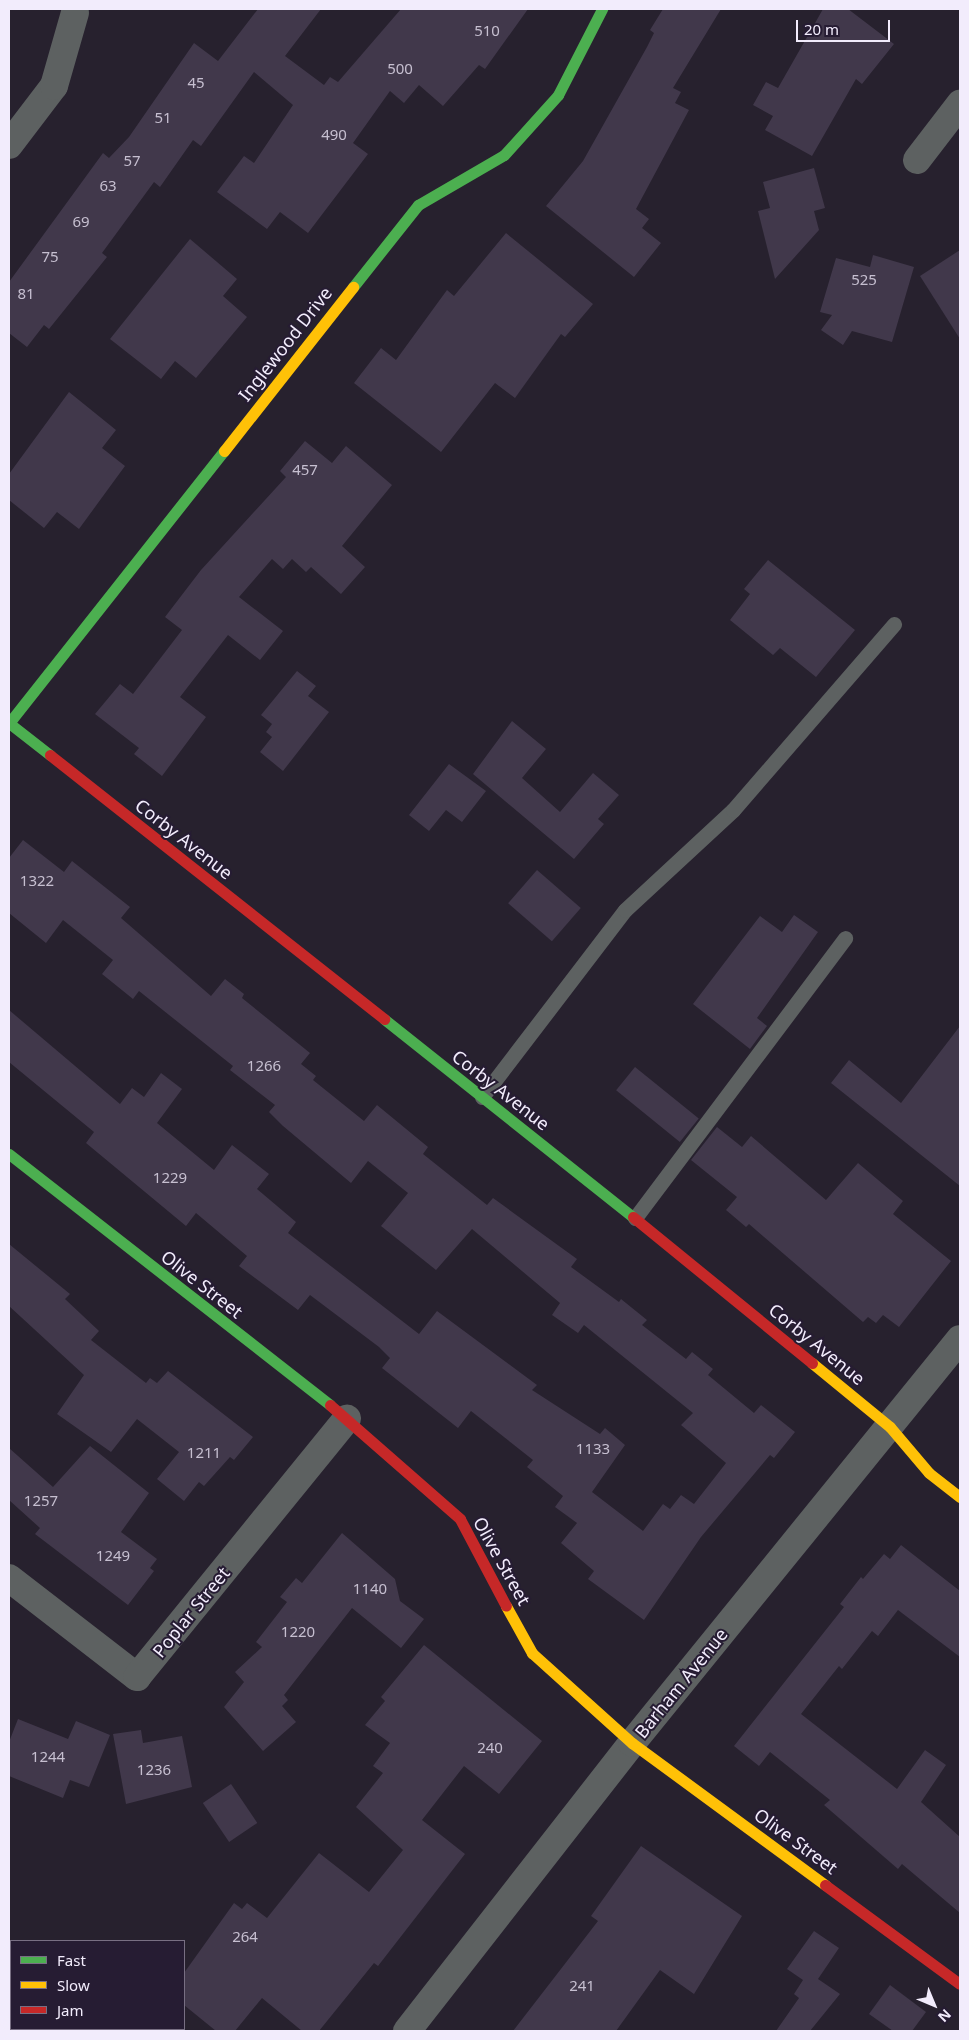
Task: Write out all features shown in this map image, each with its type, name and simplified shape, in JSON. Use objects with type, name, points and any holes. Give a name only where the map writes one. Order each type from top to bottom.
[{"type":"street","name":"Inglewood Drive","points":[[9,723],[418,205],[504,155],[558,95],[602,9]]},
{"type":"street","points":[[9,145],[54,86],[75,13]]},
{"type":"street","points":[[917,160],[960,104]]},
{"type":"street","name":"Corby Avenue","points":[[9,723],[635,1218],[890,1427],[929,1473],[960,1497]]},
{"type":"street","name":"Olive Street","points":[[9,1154],[347,1420],[460,1519],[532,1652],[632,1743],[960,1984]]},
{"type":"street","name":"Barham Avenue","points":[[407,2031],[632,1743],[960,1339]]},
{"type":"street","name":"Poplar Street","points":[[9,1578],[137,1677],[347,1420]]},
{"type":"lane","points":[[482,1097],[625,910],[733,810],[894,624]]},
{"type":"lane","points":[[635,1218],[845,938]]},
{"type":"building","points":[[258,9],[321,9],[285,56],[324,85],[330,77],[338,82],[401,9],[528,9],[485,69],[479,65],[443,106],[419,85],[404,103],[390,91],[353,143],[368,154],[308,233],[280,212],[267,229],[217,192],[244,156],[254,163],[293,105],[254,72],[201,146],[193,140],[160,187],[154,182],[102,253],[107,257],[49,329],[44,325],[27,347],[9,333],[9,282],[103,153],[109,158],[129,137],[194,43],[218,61]]},
{"type":"building","points":[[663,9],[721,9],[673,88],[681,92],[675,103],[689,110],[636,209],[649,219],[642,228],[661,243],[634,277],[546,206],[583,161],[647,47],[654,33],[650,30]]},
{"type":"building","points":[[823,9],[848,9],[894,44],[862,84],[856,79],[812,156],[765,130],[773,116],[753,105],[766,82],[778,88]]},
{"type":"building","points":[[814,168],[825,208],[814,211],[819,230],[775,279],[758,211],[770,208],[763,182]]},
{"type":"building","points":[[506,233],[593,304],[565,337],[561,334],[515,398],[495,383],[441,452],[354,383],[381,348],[396,360],[447,290],[454,296]]},
{"type":"building","points":[[190,239],[237,279],[223,296],[247,317],[196,378],[175,361],[161,379],[110,339]]},
{"type":"building","points":[[960,250],[960,339],[920,276]]},
{"type":"building","points":[[873,255],[914,267],[892,342],[852,331],[843,345],[821,330],[832,315],[820,312],[836,258],[870,267]]},
{"type":"building","points":[[69,392],[116,430],[102,448],[125,466],[79,529],[57,512],[44,528],[9,500],[9,474]]},
{"type":"building","points":[[305,441],[332,463],[346,446],[392,485],[342,546],[365,567],[341,594],[311,567],[306,572],[292,559],[283,569],[272,559],[239,597],[283,631],[260,660],[228,635],[180,697],[206,717],[162,776],[134,754],[139,748],[95,714],[120,684],[133,694],[182,630],[165,617],[201,570],[286,477],[280,471]]},
{"type":"building","points":[[768,560],[855,630],[816,677],[780,648],[773,655],[730,620],[750,594],[744,589]]},
{"type":"building","points":[[297,671],[316,686],[308,696],[329,712],[283,771],[260,752],[272,737],[266,732],[272,724],[261,715]]},
{"type":"building","points":[[512,721],[546,749],[522,778],[560,812],[593,773],[619,795],[598,819],[604,824],[574,859],[473,774]]},
{"type":"building","points":[[449,764],[486,791],[462,822],[446,810],[429,831],[409,815]]},
{"type":"building","points":[[23,840],[64,872],[72,861],[130,907],[121,918],[211,996],[225,979],[244,994],[242,998],[310,1053],[301,1064],[316,1076],[313,1080],[364,1121],[377,1105],[428,1147],[423,1154],[487,1205],[493,1198],[577,1259],[571,1267],[619,1302],[621,1299],[647,1320],[642,1325],[686,1359],[692,1352],[713,1369],[708,1375],[754,1413],[761,1405],[795,1432],[774,1458],[770,1455],[701,1537],[644,1620],[588,1579],[594,1571],[561,1543],[577,1523],[555,1507],[563,1496],[527,1467],[533,1460],[471,1411],[458,1428],[382,1368],[390,1358],[379,1347],[310,1295],[298,1310],[239,1266],[247,1256],[196,1213],[186,1226],[86,1143],[94,1132],[9,1062],[9,1010],[120,1104],[132,1088],[144,1097],[161,1073],[182,1089],[157,1123],[214,1170],[232,1145],[269,1174],[257,1189],[296,1222],[288,1233],[419,1334],[437,1311],[537,1385],[532,1390],[600,1434],[605,1428],[625,1445],[592,1492],[643,1531],[663,1504],[670,1509],[681,1495],[694,1504],[726,1463],[681,1425],[693,1413],[584,1325],[578,1333],[552,1315],[560,1303],[472,1229],[436,1270],[381,1226],[408,1193],[368,1161],[351,1183],[283,1126],[269,1112],[275,1105],[230,1070],[233,1066],[139,991],[133,999],[102,974],[113,960],[63,920],[46,943],[9,913],[9,858]]},
{"type":"building","points":[[537,870],[581,908],[552,941],[508,903]]},
{"type":"building","points":[[794,915],[818,932],[757,1018],[767,1026],[750,1049],[693,1004],[760,916],[782,932]]},
{"type":"building","points":[[960,1026],[960,1186],[831,1083],[849,1060],[901,1103]]},
{"type":"building","points":[[635,1067],[699,1119],[680,1142],[616,1090]]},
{"type":"building","points":[[717,1127],[742,1147],[751,1136],[826,1200],[858,1163],[903,1201],[893,1214],[951,1261],[899,1327],[883,1315],[876,1323],[868,1317],[863,1322],[749,1224],[746,1227],[726,1210],[737,1197],[691,1160]]},
{"type":"building","points":[[9,1244],[70,1294],[65,1299],[99,1331],[91,1340],[146,1383],[150,1378],[157,1383],[168,1371],[253,1437],[234,1460],[230,1457],[204,1486],[199,1482],[184,1501],[157,1479],[179,1452],[137,1419],[111,1452],[57,1414],[84,1375],[9,1306]]},
{"type":"building","points":[[90,1446],[149,1493],[121,1532],[157,1559],[150,1568],[154,1571],[128,1605],[35,1534],[40,1528],[9,1500],[9,1448],[53,1487]]},
{"type":"building","points":[[342,1533],[395,1579],[400,1601],[424,1619],[401,1648],[352,1608],[284,1695],[288,1700],[282,1706],[296,1722],[263,1751],[224,1707],[244,1682],[235,1672],[262,1647],[256,1642],[287,1602],[280,1597],[296,1578],[302,1583]]},
{"type":"building","points":[[901,1545],[960,1591],[960,1657],[898,1610],[878,1636],[872,1631],[842,1669],[839,1666],[801,1714],[897,1789],[925,1750],[946,1765],[921,1802],[960,1837],[960,1913],[902,1864],[898,1869],[824,1805],[830,1800],[770,1752],[759,1766],[734,1746],[844,1607],[840,1604],[861,1577],[863,1579],[884,1554],[890,1559]]},
{"type":"building","points":[[424,1645],[542,1741],[499,1794],[464,1766],[422,1820],[465,1854],[378,1966],[374,1963],[319,2031],[302,2031],[262,1998],[235,2031],[216,2031],[185,2006],[185,1972],[234,1903],[242,1909],[247,1903],[267,1918],[319,1853],[369,1892],[403,1850],[356,1807],[383,1773],[373,1766],[390,1743],[365,1725],[385,1701],[381,1697]]},
{"type":"building","points":[[18,1719],[68,1739],[76,1721],[110,1735],[89,1787],[70,1780],[63,1798],[9,1776],[9,1742]]},
{"type":"building","points":[[141,1730],[143,1743],[182,1736],[192,1787],[126,1804],[113,1734]]},
{"type":"building","points":[[231,1784],[257,1823],[229,1842],[203,1803]]},
{"type":"building","points":[[641,1846],[742,1916],[694,1994],[660,1970],[616,2031],[513,2031],[598,1921],[591,1916]]},
{"type":"building","points":[[814,1931],[839,1948],[818,1979],[840,1994],[810,2031],[776,2031],[799,1998],[794,1994],[803,1980],[787,1969]]},
{"type":"building","points":[[890,1985],[926,2012],[912,2031],[893,2031],[869,2014]]},
{"type":"traffic: fast","points":[[353,287],[418,205],[504,155],[558,95],[602,9]]},
{"type":"traffic: fast","points":[[50,755],[9,723],[224,451]]},
{"type":"traffic: fast","points":[[384,1019],[633,1217]]},
{"type":"traffic: fast","points":[[9,1154],[330,1405]]},
{"type":"traffic: slow","points":[[224,451],[353,287]]},
{"type":"traffic: slow","points":[[812,1363],[890,1427],[929,1473],[960,1497]]},
{"type":"traffic: slow","points":[[506,1606],[532,1653],[632,1743],[825,1885]]},
{"type":"traffic: jam","points":[[50,755],[384,1019]]},
{"type":"traffic: jam","points":[[633,1217],[812,1363]]},
{"type":"traffic: jam","points":[[330,1405],[460,1519],[506,1606]]},
{"type":"traffic: jam","points":[[825,1885],[960,1984]]}]
